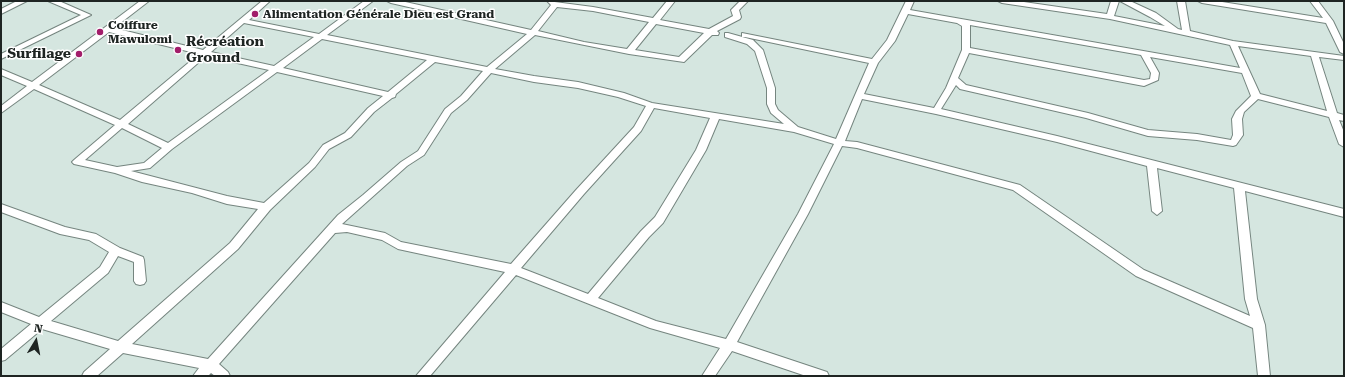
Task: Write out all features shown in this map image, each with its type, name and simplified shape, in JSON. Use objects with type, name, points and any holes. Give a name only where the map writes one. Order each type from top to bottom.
[{"type":"street","points":[[1,12],[23,1]]},
{"type":"street","points":[[1,57],[87,15],[52,1]]},
{"type":"street","points":[[1,110],[145,1]]},
{"type":"street","points":[[266,1],[77,162],[116,170],[142,179],[192,190],[227,200],[266,207]]},
{"type":"street","points":[[116,170],[147,166],[169,147],[369,1]]},
{"type":"street","points":[[391,1],[533,33],[629,52],[681,60],[710,32],[737,17],[735,10],[744,1]]},
{"type":"street","points":[[593,9],[601,1]]},
{"type":"street","points":[[629,52],[671,1]]},
{"type":"street","points":[[708,376],[729,345],[799,221],[839,143],[874,62],[891,41],[910,1]]},
{"type":"street","points":[[1002,1],[1110,17],[1233,43],[1344,58]]},
{"type":"street","points":[[1110,17],[1115,1]]},
{"type":"street","points":[[1124,1],[1153,14],[1175,29],[1185,33]]},
{"type":"street","points":[[1181,1],[1185,33]]},
{"type":"street","points":[[1202,1],[1251,5],[1329,22]]},
{"type":"street","points":[[1314,1],[1329,22],[1344,52]]},
{"type":"street","points":[[199,376],[211,365],[342,218],[367,198],[389,176],[421,154],[448,112],[464,98],[490,69],[533,33],[553,3],[593,9],[653,22],[681,25],[728,35],[750,42],[759,50],[771,88],[771,104],[774,110],[795,129]]},
{"type":"street","points":[[905,11],[1244,71]]},
{"type":"street","points":[[936,111],[954,79],[966,50],[966,25],[957,19]]},
{"type":"street","points":[[244,21],[578,85],[621,95],[651,105],[795,129],[839,143],[857,145],[1016,187],[1140,273],[1259,325]]},
{"type":"street","points":[[108,29],[204,53],[392,95]]},
{"type":"street","points":[[728,35],[741,35],[874,62]]},
{"type":"street","points":[[1233,43],[1256,96],[1344,118]]},
{"type":"street","points":[[966,50],[1144,83],[1154,80],[1155,73],[1144,54]]},
{"type":"street","points":[[1314,53],[1333,116],[1344,144]]},
{"type":"street","points":[[88,376],[234,246],[266,207],[312,165],[326,146],[348,134],[371,110],[392,95],[435,58]]},
{"type":"street","points":[[1,72],[34,85],[169,147]]},
{"type":"street","points":[[954,79],[963,86],[1088,116],[1148,133],[1197,137],[1233,143],[1238,135],[1237,120],[1240,111],[1256,96]]},
{"type":"street","points":[[860,96],[936,111],[1152,163],[1344,213]]},
{"type":"street","points":[[422,376],[580,192],[638,129],[651,105]]},
{"type":"street","points":[[590,300],[645,234],[659,220],[701,150],[715,116]]},
{"type":"street","points":[[1152,163],[1157,211]]},
{"type":"street","points":[[1239,186],[1251,299],[1259,325],[1264,376]]},
{"type":"street","points":[[1,208],[64,231],[92,237],[116,251],[139,260],[140,281]]},
{"type":"street","points":[[332,229],[347,228],[366,232],[385,237],[398,245],[513,269],[654,325],[729,345],[823,376]]},
{"type":"street","points":[[1,356],[104,270],[116,251]]},
{"type":"street","points":[[1,306],[40,323],[120,347],[211,365],[224,376]]},
{"type":"place","name":"Alimentation Générale Dieu est Grand","points":[[255,14]]},
{"type":"place","name":"Coiffure Mawulomi","points":[[100,32]]},
{"type":"place","name":"Récréation Ground","points":[[178,50]]},
{"type":"place","name":"Surfilage","points":[[79,54]]}]
